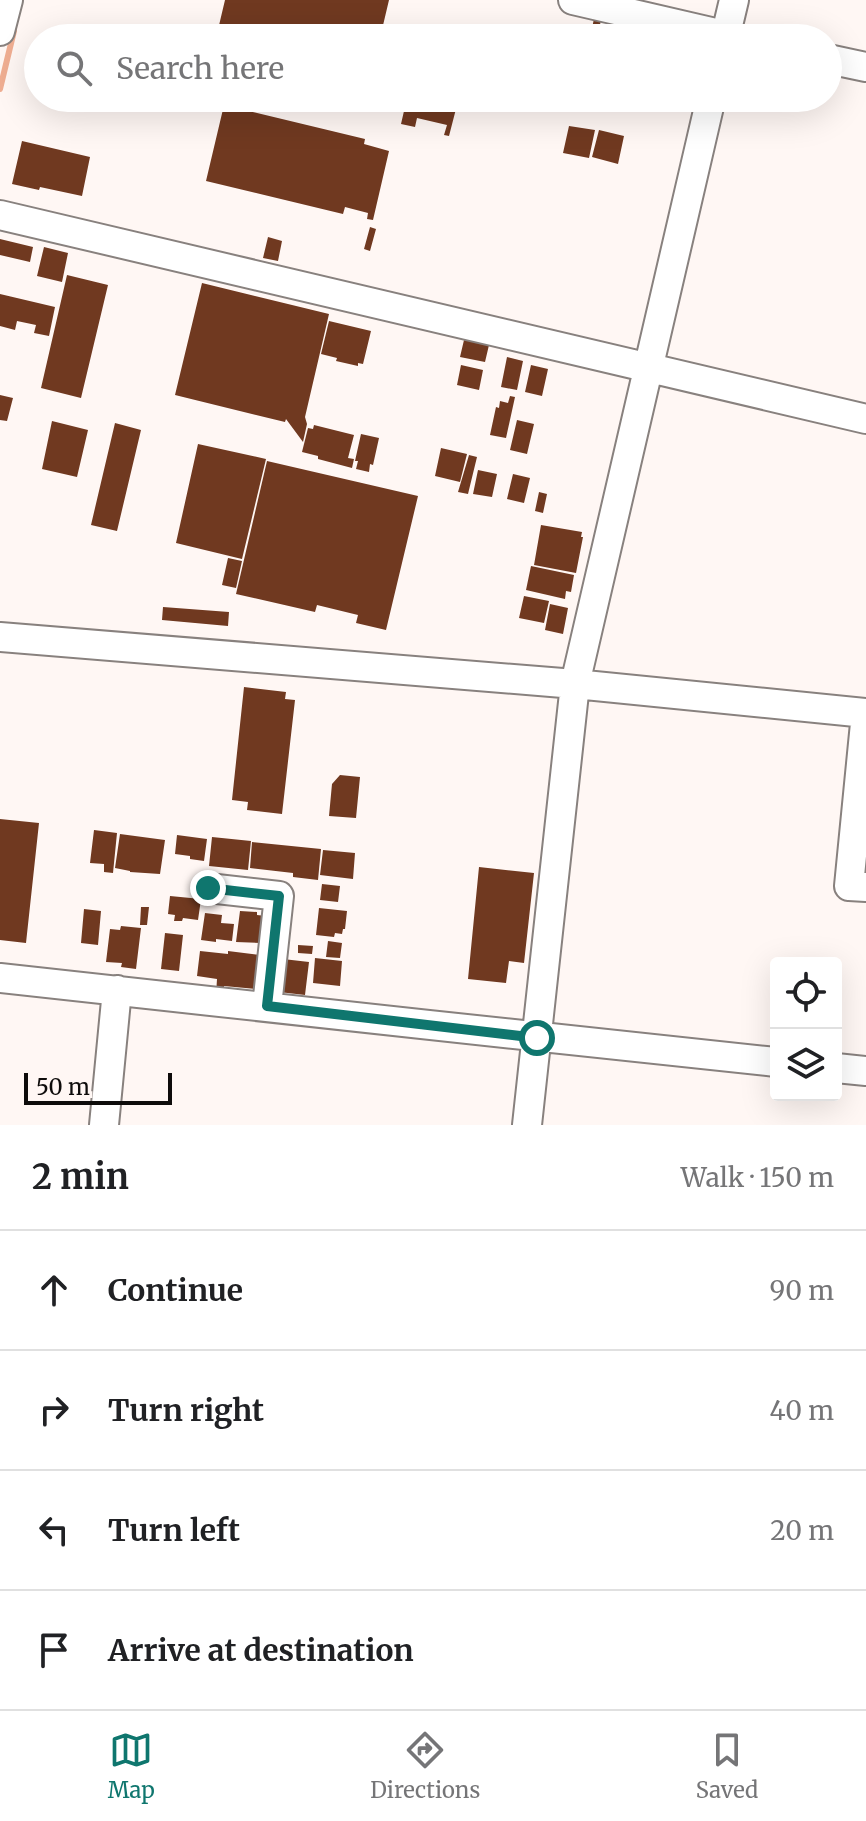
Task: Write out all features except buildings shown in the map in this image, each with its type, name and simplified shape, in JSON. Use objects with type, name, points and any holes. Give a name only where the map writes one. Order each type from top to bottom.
[{"type":"street","points":[[0,31],[8,0]]},
{"type":"street","points":[[573,0],[674,24]]},
{"type":"street","points":[[731,24],[734,0]]},
{"type":"street","points":[[842,62],[866,67]]},
{"type":"street","points":[[527,1125],[575,684],[708,112]]},
{"type":"street","points":[[0,215],[866,419]]},
{"type":"street","points":[[0,637],[575,684],[866,713],[849,886],[866,887]]},
{"type":"street","points":[[208,888],[279,896],[267,1006]]},
{"type":"street","points":[[0,978],[770,1061]]},
{"type":"street","points":[[104,1125],[117,990]]},
{"type":"street","points":[[842,1069],[866,1071]]},
{"type":"waterway","points":[[0,89],[14,31]]},
{"type":"route","points":[[208,888],[279,896],[267,1006],[537,1038]]}]
